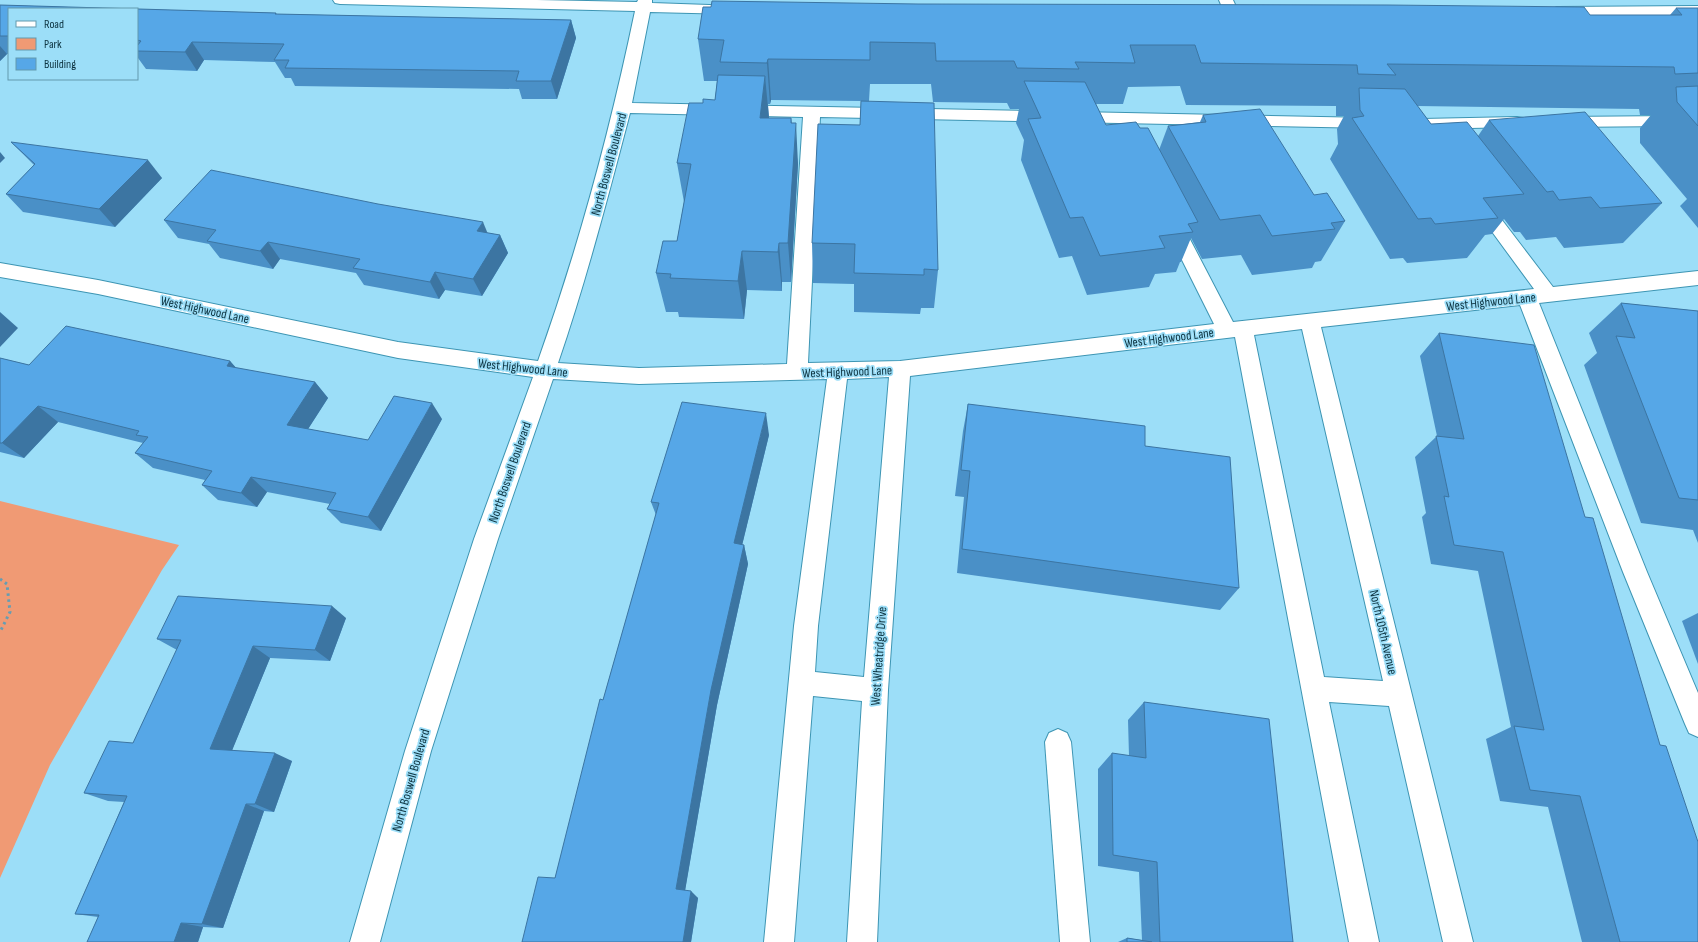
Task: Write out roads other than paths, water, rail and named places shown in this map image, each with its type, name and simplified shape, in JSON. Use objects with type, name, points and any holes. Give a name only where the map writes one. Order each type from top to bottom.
[{"type":"street","points":[[340,0],[645,4],[749,9]]},
{"type":"street","name":"North Boswell Boulevard","points":[[365,942],[418,751],[486,539],[567,308],[624,108],[645,4]]},
{"type":"street","points":[[1214,11],[1228,6],[1246,11]]},
{"type":"street","points":[[1540,12],[1698,11]]},
{"type":"street","points":[[624,108],[812,112],[1122,125],[1672,121],[1698,124]]},
{"type":"street","points":[[797,372],[812,112]]},
{"type":"street","points":[[1422,124],[1436,143]]},
{"type":"street","points":[[1469,187],[1538,296],[1635,572],[1698,724]]},
{"type":"street","points":[[1166,210],[1235,329],[1314,689],[1364,942]]},
{"type":"street","name":"West Highwood Lane","points":[[0,270],[98,287],[398,350],[544,370],[639,376],[900,370],[1235,329],[1310,322],[1698,278]]},
{"type":"street","name":"North 105th Avenue","points":[[1310,322],[1458,942]]},
{"type":"street","name":"West Wheatridge Drive","points":[[862,942],[875,690],[900,370]]},
{"type":"street","points":[[779,942],[806,626],[838,372]]},
{"type":"street","points":[[801,683],[875,690]]},
{"type":"street","points":[[1314,689],[1399,694]]},
{"type":"street","points":[[1058,742],[1075,942]]}]
